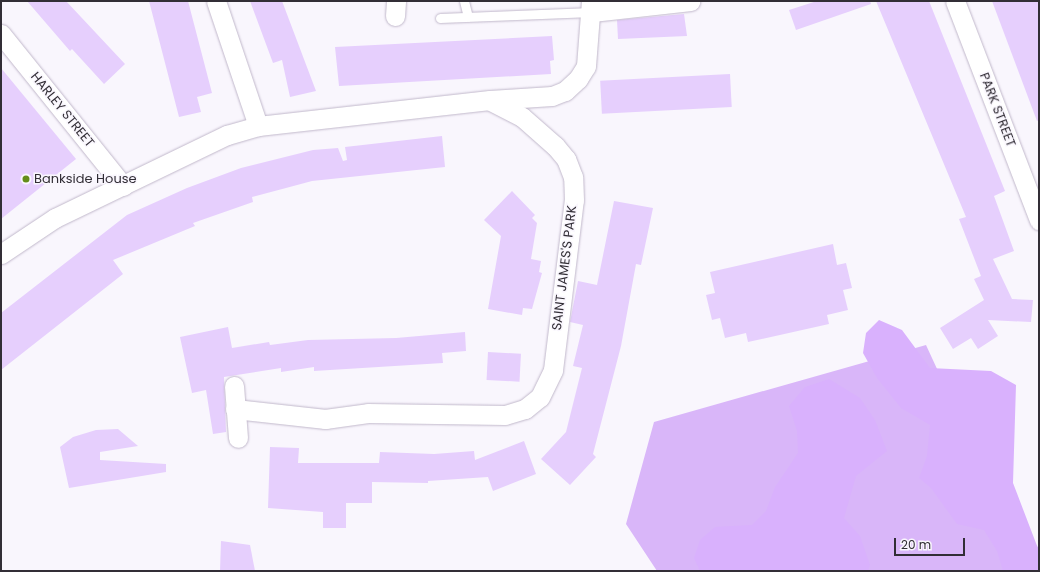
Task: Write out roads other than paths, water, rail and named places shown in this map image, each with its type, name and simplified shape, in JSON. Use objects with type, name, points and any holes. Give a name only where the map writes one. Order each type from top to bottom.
[{"type":"street","points":[[216,1],[258,126]]},
{"type":"street","points":[[1,254],[55,218],[227,135],[258,126],[490,100],[552,96],[565,91],[578,79],[586,66],[591,6],[690,1]]},
{"type":"street","name":"PARK STREET","points":[[955,1],[1039,220]]},
{"type":"street","name":"HARLEY STREET","points":[[1,34],[123,186]]},
{"type":"street","name":"SAINT JAMES'S PARK","points":[[235,409],[325,419],[368,413],[505,415],[524,409],[540,397],[553,370],[574,200],[574,176],[566,159],[555,146],[522,117],[490,100]]},
{"type":"street","points":[[234,386],[238,438]]},
{"type":"lane","points":[[464,1],[468,17]]},
{"type":"lane","points":[[440,18],[468,17],[591,6]]},
{"type":"place","name":"Bankside House","points":[[26,179]]}]
